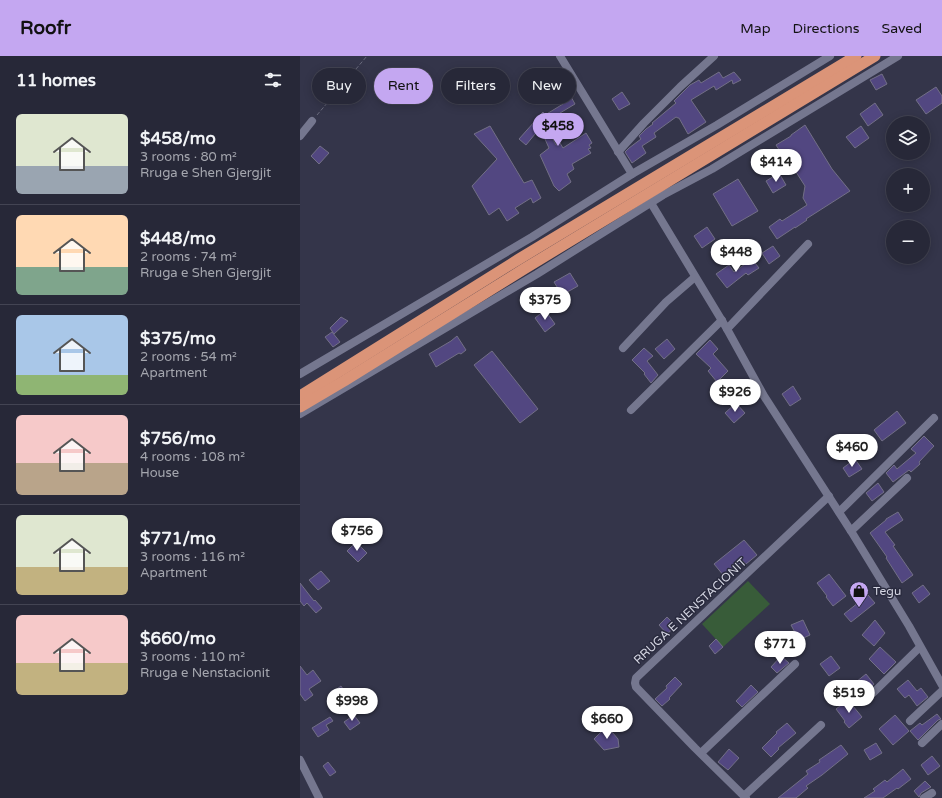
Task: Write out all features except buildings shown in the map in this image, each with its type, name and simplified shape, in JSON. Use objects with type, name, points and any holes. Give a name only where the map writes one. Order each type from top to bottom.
[{"type":"highway","points":[[300,396],[519,259],[856,56]]},
{"type":"highway","points":[[300,407],[351,377],[524,268],[874,56]]},
{"type":"street","points":[[560,56],[630,171]]},
{"type":"street","points":[[618,152],[674,92],[714,56]]},
{"type":"street","points":[[300,374],[532,237],[630,171],[717,125],[830,56]]},
{"type":"street","points":[[300,414],[537,274],[663,195],[712,169],[898,56]]},
{"type":"street","points":[[300,136],[312,122]]},
{"type":"street","points":[[651,203],[722,320],[764,396],[851,531],[909,626],[942,685]]},
{"type":"street","points":[[727,330],[808,244]]},
{"type":"street","points":[[623,348],[666,302],[695,277]]},
{"type":"street","points":[[631,410],[722,320]]},
{"type":"street","points":[[839,512],[934,418]]},
{"type":"street","points":[[851,531],[907,478]]},
{"type":"street","name":"RRUGA E NENSTACIONIT","points":[[745,797],[636,687],[636,678],[829,496]]},
{"type":"street","points":[[873,693],[920,647]]},
{"type":"street","points":[[701,753],[795,664]]},
{"type":"street","points":[[910,721],[942,691]]},
{"type":"street","points":[[922,743],[942,724]]},
{"type":"street","points":[[745,797],[821,725]]},
{"type":"street","points":[[300,760],[319,798]]},
{"type":"street","points":[[924,798],[932,793]]},
{"type":"path","points":[[312,122],[367,56]]},
{"type":"green space","points":[[748,581],[770,604],[723,647],[702,624]]},
{"type":"place","name":"Tegu","points":[[859,608]]}]
